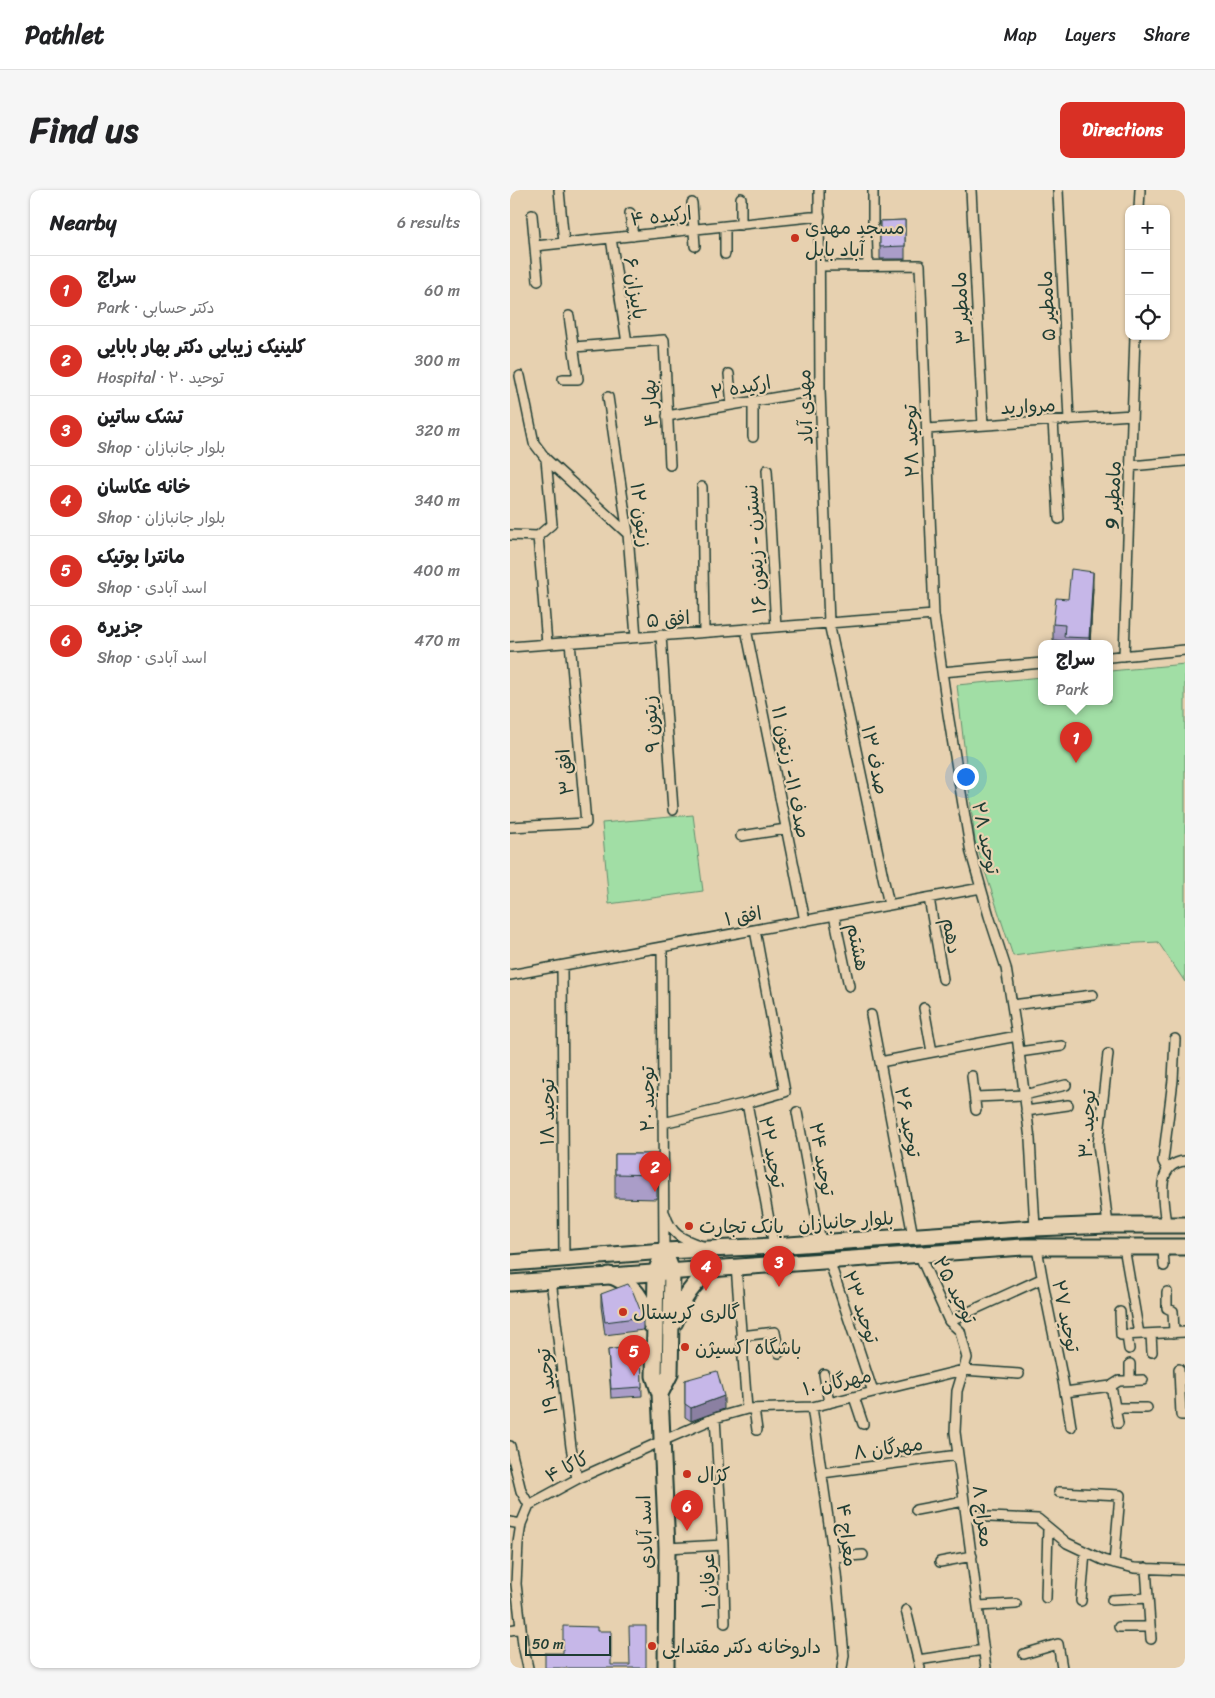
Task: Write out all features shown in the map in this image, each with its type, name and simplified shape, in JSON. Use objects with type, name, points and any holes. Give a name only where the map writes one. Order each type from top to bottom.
[{"type":"main road","name":"بلوار جانبازان","points":[[510,1263],[664,1251],[774,1246],[1034,1228],[1108,1225],[1185,1226]]},
{"type":"main road","name":"بلوار جانبازان","points":[[510,1283],[736,1266],[1037,1247],[1185,1247]]},
{"type":"main road","points":[[664,1251],[672,1271]]},
{"type":"main road","name":"اسد آبادی","points":[[664,1251],[656,1272],[654,1376],[660,1394],[667,1548],[666,1668]]},
{"type":"main road","points":[[671,1335],[685,1296],[712,1268]]},
{"type":"main road","name":"اسد آبادی","points":[[660,1394],[670,1374],[672,1271]]},
{"type":"main road","points":[[609,1275],[625,1282],[636,1291],[645,1306],[655,1335]]},
{"type":"street","points":[[559,190],[564,243]]},
{"type":"street","name":"مهدی آباد","points":[[820,190],[820,390],[829,623]]},
{"type":"street","points":[[873,190],[874,224]]},
{"type":"street","name":"مامطیر ۳","points":[[971,190],[983,425]]},
{"type":"street","name":"مامطیر ۵","points":[[1058,190],[1069,420]]},
{"type":"street","points":[[1139,205],[1140,190]]},
{"type":"street","points":[[741,198],[741,225]]},
{"type":"street","points":[[692,203],[695,246]]},
{"type":"street","points":[[630,213],[633,236]]},
{"type":"street","points":[[532,215],[538,281]]},
{"type":"street","name":"ارکیده ۴","points":[[535,246],[820,216]]},
{"type":"street","points":[[725,226],[725,254]]},
{"type":"street","name":"پاییزان ۶","points":[[611,238],[627,343]]},
{"type":"street","points":[[820,266],[868,266],[867,238]]},
{"type":"street","name":"توحید ۲۸","points":[[868,266],[920,265],[921,398],[926,429],[934,615],[962,806],[971,853],[1006,968],[1030,1139],[1034,1228]]},
{"type":"street","points":[[562,379],[578,378],[569,316]]},
{"type":"street","name":"بهار ۴","points":[[627,343],[664,340],[670,465]]},
{"type":"street","name":"مامطیر 9","points":[[1124,656],[1135,340]]},
{"type":"street","points":[[574,348],[627,343]]},
{"type":"street","points":[[729,374],[732,405]]},
{"type":"street","points":[[520,376],[534,443],[546,459],[628,534]]},
{"type":"street","name":"ارکیده ۲","points":[[667,416],[820,390]]},
{"type":"street","name":"زیتون ۱۲","points":[[608,397],[628,534],[636,637]]},
{"type":"street","points":[[753,401],[753,437]]},
{"type":"street","name":"مروارید","points":[[926,429],[1132,415]]},
{"type":"street","points":[[1053,421],[1059,518]]},
{"type":"street","points":[[510,535],[538,536],[552,524],[546,459]]},
{"type":"street","points":[[1130,466],[1185,461]]},
{"type":"street","name":"نسترن - زیتون ۱۶","points":[[767,470],[776,627]]},
{"type":"street","points":[[702,487],[704,632]]},
{"type":"street","points":[[538,536],[547,644]]},
{"type":"street","points":[[829,623],[934,615]]},
{"type":"street","name":"افق ۵","points":[[510,647],[829,623]]},
{"type":"street","name":"صدف ۱۳","points":[[829,623],[889,905]]},
{"type":"street","name":"صدف ۱۱- زیتون ۱۱","points":[[746,629],[804,921]]},
{"type":"street","name":"زیتون ۹","points":[[661,635],[673,810]]},
{"type":"street","name":"افق ۳","points":[[510,827],[586,823],[570,642]]},
{"type":"street","points":[[1113,657],[1185,650]]},
{"type":"street","points":[[942,672],[1038,663]]},
{"type":"street","points":[[741,836],[786,829]]},
{"type":"street","name":"افق ۱","points":[[510,975],[981,888]]},
{"type":"street","name":"دهم","points":[[929,898],[942,979]]},
{"type":"street","name":"هشتم","points":[[834,915],[849,986]]},
{"type":"street","name":"توحید ۲۲","points":[[755,930],[785,1092],[746,1103],[774,1246]]},
{"type":"street","name":"توحید ۲۰","points":[[662,947],[664,1251]]},
{"type":"street","name":"توحید ۱۸","points":[[562,966],[564,1259]]},
{"type":"street","points":[[1012,1005],[1093,995]]},
{"type":"street","points":[[924,1008],[932,1052]]},
{"type":"street","name":"توحید ۲۶","points":[[871,1015],[913,1236]]},
{"type":"street","points":[[880,1062],[1017,1036]]},
{"type":"street","points":[[1167,1169],[1163,1161],[1173,1080],[1175,1039]]},
{"type":"street","points":[[1019,1052],[1062,1046]]},
{"type":"street","name":"توحید ۳۰","points":[[1108,1054],[1098,1144],[1108,1225]]},
{"type":"street","points":[[972,1076],[976,1110]]},
{"type":"street","points":[[975,1097],[1024,1094],[1066,1086]]},
{"type":"street","points":[[663,1123],[746,1103]]},
{"type":"street","points":[[1026,1112],[1068,1105]]},
{"type":"street","name":"توحید ۲۴","points":[[797,1112],[821,1242]]},
{"type":"street","points":[[1166,1225],[1162,1181],[1167,1169],[1177,1162],[1185,1161]]},
{"type":"street","points":[[663,1207],[671,1228],[682,1239],[710,1248]]},
{"type":"street","name":"توحید ۲۷","points":[[1037,1247],[1041,1280],[1066,1392],[1071,1427]]},
{"type":"street","points":[[1124,1247],[1139,1334]]},
{"type":"street","points":[[1163,1247],[1164,1266]]},
{"type":"street","name":"توحید ۲۵","points":[[919,1254],[949,1321],[960,1331],[967,1358],[963,1370]]},
{"type":"street","name":"توحید ۲۳","points":[[829,1260],[873,1392]]},
{"type":"street","points":[[736,1266],[741,1336],[750,1409],[757,1430]]},
{"type":"street","name":"توحید ۱۹","points":[[551,1280],[571,1448],[577,1479]]},
{"type":"street","points":[[949,1321],[1041,1280]]},
{"type":"street","points":[[1167,1292],[1167,1308],[1173,1311],[1174,1333]]},
{"type":"street","points":[[1120,1312],[1121,1335],[1185,1332]]},
{"type":"street","points":[[741,1336],[775,1332],[779,1353]]},
{"type":"street","points":[[1151,1334],[1152,1352]]},
{"type":"street","points":[[1127,1335],[1129,1349]]},
{"type":"street","points":[[1130,1364],[1130,1380]]},
{"type":"street","points":[[1179,1369],[1181,1416],[1185,1416]]},
{"type":"street","name":"مهرگان ۱۰","points":[[662,1441],[715,1418],[750,1409],[812,1407],[963,1370],[1020,1374]]},
{"type":"street","name":"معراج ۸","points":[[963,1370],[957,1390],[955,1432],[986,1668]]},
{"type":"street","points":[[824,1374],[829,1403]]},
{"type":"street","points":[[1066,1392],[1111,1386],[1119,1381],[1143,1380]]},
{"type":"street","points":[[1111,1386],[1118,1423]]},
{"type":"street","points":[[854,1397],[863,1424]]},
{"type":"street","name":"معراج ۴","points":[[812,1407],[834,1557],[844,1655],[842,1668]]},
{"type":"street","points":[[1115,1408],[1147,1408]]},
{"type":"street","name":"عرفان ۱","points":[[715,1418],[723,1545],[725,1623]]},
{"type":"street","name":"کاکا ۴","points":[[529,1505],[577,1479],[662,1441]]},
{"type":"street","points":[[510,1446],[521,1491],[529,1505],[521,1524],[513,1559],[528,1668]]},
{"type":"street","name":"مهرگان ۸","points":[[822,1473],[958,1455]]},
{"type":"street","points":[[1059,1492],[1120,1495],[1114,1563]]},
{"type":"street","points":[[916,1510],[964,1501]]},
{"type":"street","points":[[966,1516],[1038,1519],[1067,1543],[1103,1560],[1134,1568],[1185,1570]]},
{"type":"street","points":[[510,1522],[521,1524]]},
{"type":"street","points":[[1046,1598],[1048,1528]]},
{"type":"street","points":[[667,1548],[723,1545]]},
{"type":"street","points":[[1081,1601],[1086,1552]]},
{"type":"street","points":[[834,1557],[863,1555]]},
{"type":"street","points":[[940,1562],[972,1556]]},
{"type":"street","points":[[1146,1568],[1151,1639]]},
{"type":"street","points":[[1112,1600],[1148,1598]]},
{"type":"street","points":[[978,1606],[1016,1604]]},
{"type":"street","points":[[906,1610],[919,1664],[984,1650]]},
{"type":"street","points":[[1119,1627],[1150,1628]]},
{"type":"street","points":[[510,1630],[521,1628]]},
{"type":"street","points":[[1024,1654],[1058,1644],[1062,1668]]},
{"type":"green space","points":[[1185,664],[1185,982],[1158,942],[1099,945],[1013,956],[975,841],[957,685],[1038,677],[1038,705],[1113,705],[1113,671]]},
{"type":"green space","points":[[693,815],[703,891],[609,904],[602,823]]},
{"type":"building","points":[[905,220],[905,246],[880,247],[880,221]]},
{"type":"building","points":[[1071,569],[1093,572],[1089,638],[1064,637],[1065,625],[1053,624],[1056,598],[1068,599]]},
{"type":"building","points":[[615,1154],[657,1154],[657,1175],[615,1174]]},
{"type":"building","points":[[628,1284],[643,1317],[605,1322],[601,1294]]},
{"type":"building","points":[[641,1345],[642,1387],[611,1389],[608,1350]]},
{"type":"building","points":[[717,1371],[724,1396],[691,1408],[685,1404],[685,1380]]},
{"type":"building","points":[[563,1626],[597,1627],[597,1631],[611,1631],[611,1665],[630,1665],[629,1626],[646,1626],[646,1668],[545,1668],[545,1653],[563,1653]]},
{"type":"place","name":"مسجد مهدی آباد بابل","points":[[795,238]]},
{"type":"place","name":"سراج","points":[[1076,763]]},
{"type":"place","name":"کلینیک زیبایی دکتر بهار بابایی","points":[[655,1192]]},
{"type":"place","name":"بانک تجارت","points":[[689,1226]]},
{"type":"place","name":"تشک ساتین","points":[[779,1287]]},
{"type":"place","name":"خانه عکاسان","points":[[706,1291]]},
{"type":"place","name":"گالری کریستال","points":[[623,1312]]},
{"type":"place","name":"باشگاه اکسیژن","points":[[685,1347]]},
{"type":"place","name":"مانترا بوتیک","points":[[634,1376]]},
{"type":"place","name":"کژال","points":[[687,1474]]},
{"type":"place","name":"جزیره","points":[[687,1531]]},
{"type":"place","name":"داروخانه دکتر مقتدایی","points":[[652,1646]]}]
